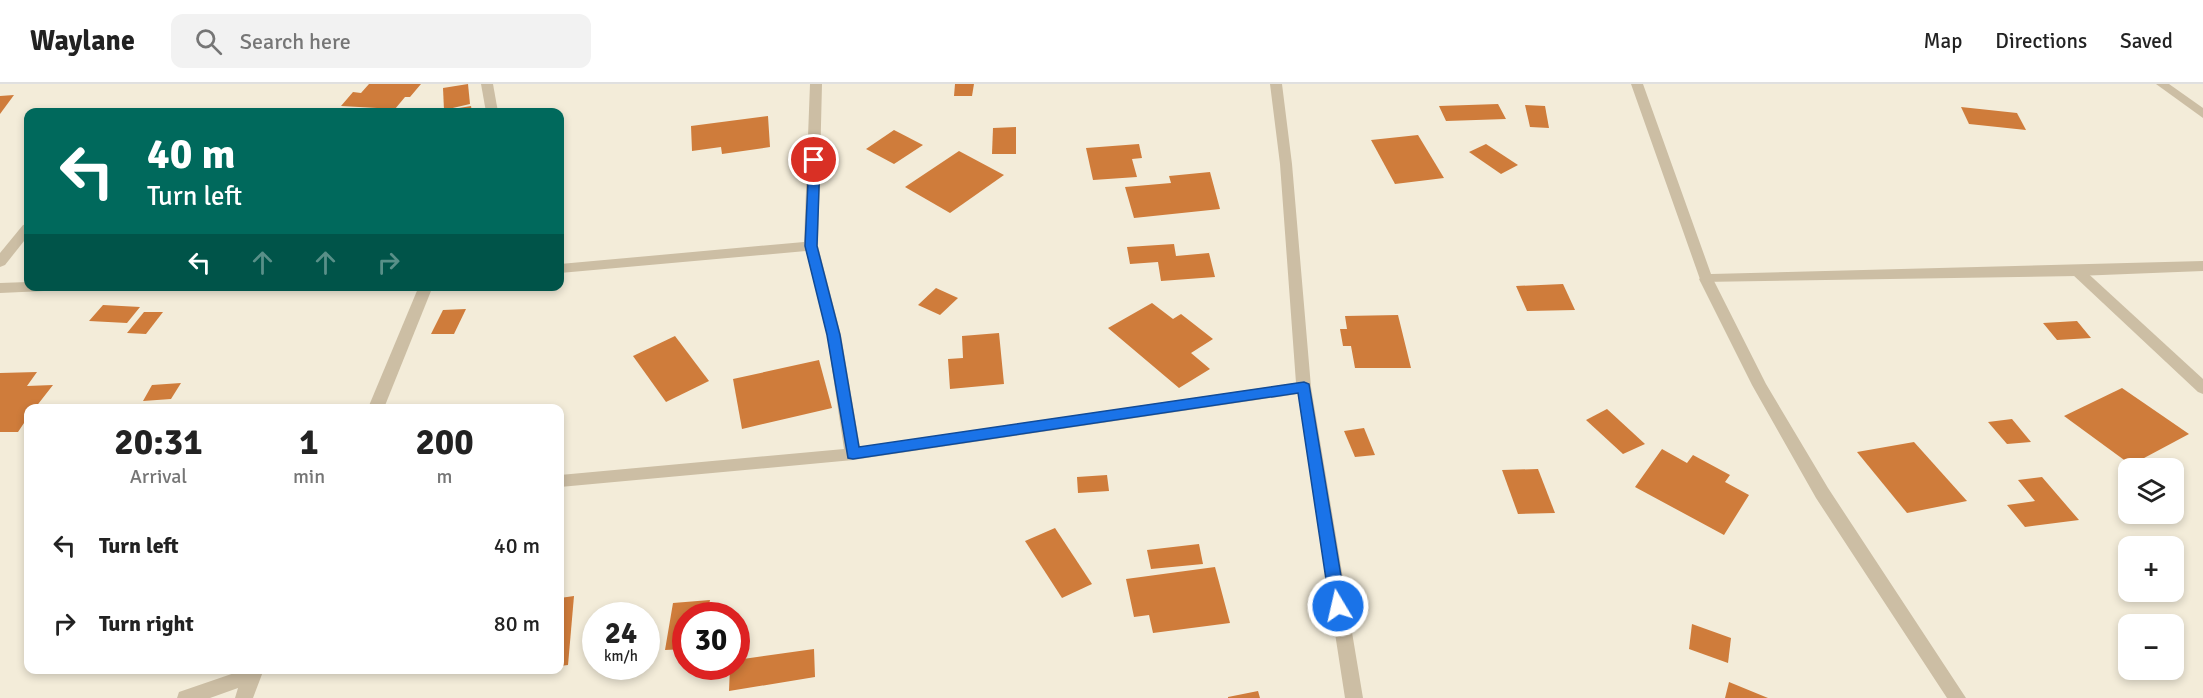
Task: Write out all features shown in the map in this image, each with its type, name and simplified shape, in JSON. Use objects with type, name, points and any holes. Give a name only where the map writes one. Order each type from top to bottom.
[{"type":"street","points":[[487,84],[491,108]]},
{"type":"street","points":[[816,84],[811,246],[834,335],[853,454]]},
{"type":"street","points":[[1276,84],[1286,164],[1304,387],[1354,698]]},
{"type":"street","points":[[1637,84],[1706,279],[1759,386],[1816,483],[1957,698]]},
{"type":"street","points":[[2162,84],[2203,114]]},
{"type":"street","points":[[0,262],[24,233]]},
{"type":"street","points":[[564,269],[811,246]]},
{"type":"street","points":[[1706,279],[2203,266]]},
{"type":"street","points":[[2077,271],[2203,388]]},
{"type":"street","points":[[0,288],[24,287]]},
{"type":"street","points":[[378,404],[424,291]]},
{"type":"street","points":[[564,481],[853,454],[1304,387]]},
{"type":"street","points":[[186,698],[249,674]]},
{"type":"street","points":[[244,698],[253,674]]},
{"type":"building","points":[[369,84],[421,84],[410,97],[405,97],[396,108],[341,106],[353,92],[361,93]]},
{"type":"building","points":[[468,84],[470,104],[444,108],[443,88]]},
{"type":"building","points":[[955,84],[974,84],[972,96],[954,96]]},
{"type":"building","points":[[14,95],[0,114],[0,96]]},
{"type":"building","points":[[1498,104],[1506,119],[1446,121],[1439,106]]},
{"type":"building","points":[[1525,105],[1545,106],[1549,128],[1530,127]]},
{"type":"building","points":[[1961,107],[2017,113],[2026,130],[1969,124]]},
{"type":"building","points":[[768,116],[770,147],[722,154],[721,147],[692,151],[691,126]]},
{"type":"building","points":[[1016,127],[1016,154],[992,154],[993,128]]},
{"type":"building","points":[[894,130],[923,145],[894,164],[866,149]]},
{"type":"building","points":[[1418,135],[1444,178],[1395,184],[1371,140]]},
{"type":"building","points":[[1139,144],[1142,158],[1132,159],[1137,177],[1093,180],[1086,148]]},
{"type":"building","points":[[1486,144],[1518,165],[1501,174],[1469,152]]},
{"type":"building","points":[[959,151],[1004,175],[950,213],[905,187]]},
{"type":"building","points":[[1210,172],[1220,209],[1134,218],[1125,187],[1171,183],[1169,176]]},
{"type":"building","points":[[1174,244],[1176,256],[1209,253],[1215,277],[1161,281],[1158,262],[1130,264],[1127,247]]},
{"type":"building","points":[[1563,284],[1575,310],[1527,311],[1516,286]]},
{"type":"building","points":[[936,288],[958,298],[940,315],[918,305]]},
{"type":"building","points":[[1152,303],[1173,319],[1181,314],[1213,339],[1191,353],[1210,369],[1179,388],[1108,328]]},
{"type":"building","points":[[103,305],[140,307],[127,323],[89,321]]},
{"type":"building","points":[[466,309],[454,334],[431,334],[443,310]]},
{"type":"building","points":[[144,312],[163,312],[146,334],[127,333]]},
{"type":"building","points":[[1398,315],[1411,368],[1355,368],[1351,346],[1343,346],[1340,329],[1347,329],[1345,316]]},
{"type":"building","points":[[2077,321],[2091,338],[2057,340],[2043,323]]},
{"type":"building","points":[[999,333],[1004,384],[950,389],[948,359],[963,358],[962,336]]},
{"type":"building","points":[[675,336],[709,381],[666,402],[633,356]]},
{"type":"building","points":[[819,360],[832,408],[742,429],[733,379]]},
{"type":"building","points":[[37,372],[27,386],[53,385],[38,404],[24,404],[24,423],[18,432],[0,432],[0,373]]},
{"type":"building","points":[[181,383],[171,399],[143,401],[152,385]]},
{"type":"building","points":[[2122,388],[2189,434],[2144,458],[2121,458],[2064,416]]},
{"type":"building","points":[[1607,409],[1645,444],[1623,454],[1586,420]]},
{"type":"building","points":[[2012,419],[2031,442],[2007,444],[1988,422]]},
{"type":"building","points":[[1364,428],[1375,455],[1355,457],[1344,431]]},
{"type":"building","points":[[1914,442],[1967,501],[1907,513],[1857,452]]},
{"type":"building","points":[[1662,449],[1687,463],[1693,455],[1730,475],[1725,482],[1749,495],[1724,535],[1635,487]]},
{"type":"building","points":[[1538,469],[1555,513],[1518,514],[1502,470]]},
{"type":"building","points":[[1107,475],[1109,491],[1078,493],[1077,477]]},
{"type":"building","points":[[2042,477],[2079,520],[2025,527],[2007,505],[2035,501],[2018,480]]},
{"type":"building","points":[[1055,528],[1092,584],[1062,598],[1025,541]]},
{"type":"building","points":[[1199,544],[1203,564],[1151,569],[1147,550]]},
{"type":"building","points":[[1215,567],[1230,623],[1153,633],[1149,615],[1134,617],[1126,579]]},
{"type":"building","points":[[574,596],[568,665],[564,666],[564,597]]},
{"type":"building","points":[[710,600],[710,602],[685,602]]},
{"type":"building","points":[[672,609],[672,650],[665,650]]},
{"type":"building","points":[[1692,624],[1731,638],[1728,663],[1689,649]]},
{"type":"building","points":[[814,649],[815,677],[729,691],[729,680],[750,680],[750,658]]},
{"type":"building","points":[[1729,682],[1768,698],[1725,698]]},
{"type":"building","points":[[1258,691],[1260,698],[1228,698],[1228,697]]},
{"type":"route","points":[[814,160],[811,246],[834,335],[853,454],[1304,387],[1338,606]]}]
